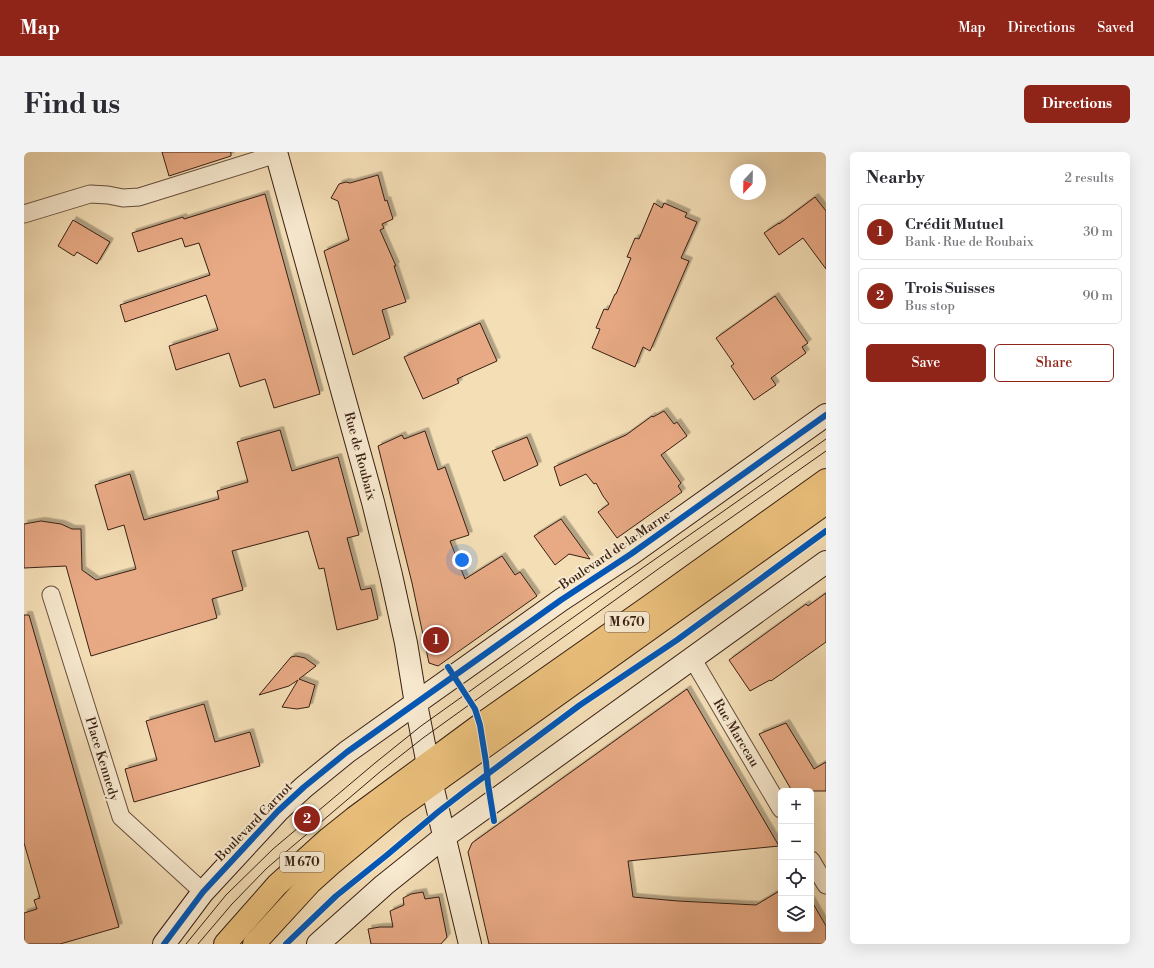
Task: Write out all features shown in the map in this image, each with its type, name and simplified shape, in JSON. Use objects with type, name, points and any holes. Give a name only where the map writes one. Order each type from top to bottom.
[{"type":"main road","name":"Rue de Roubaix","points":[[276,153],[373,502],[391,575],[404,635],[432,785],[470,944]]},
{"type":"main road","name":"Boulevard de la Marne","points":[[416,704],[561,600],[631,554],[826,415]]},
{"type":"main road","name":"M 670","points":[[225,944],[277,885],[323,843],[360,814],[480,725],[826,480]]},
{"type":"main road","name":"M 670","points":[[254,944],[316,877],[396,810],[826,503]]},
{"type":"main road","points":[[318,944],[384,885],[444,837],[826,562]]},
{"type":"main road","name":"Boulevard Carnot","points":[[164,944],[203,892],[274,814],[292,797],[360,743],[416,704]]},
{"type":"street","points":[[24,214],[90,194],[123,198],[139,197],[276,153]]},
{"type":"street","name":"Place Kennedy","points":[[51,595],[121,817],[203,892]]},
{"type":"street","name":"Rue Marceau","points":[[692,658],[778,804]]},
{"type":"street","points":[[814,865],[826,885]]},
{"type":"building","points":[[162,152],[231,152],[231,156],[169,176]]},
{"type":"building","points":[[378,175],[385,201],[387,200],[393,219],[382,224],[384,228],[380,230],[396,266],[394,266],[406,302],[382,310],[390,338],[353,355],[324,251],[349,240],[338,201],[331,198],[339,184],[346,182],[350,183]]},
{"type":"building","points":[[265,194],[320,394],[274,408],[265,379],[240,387],[229,353],[176,370],[169,346],[218,330],[206,295],[125,322],[120,305],[210,275],[199,243],[185,247],[182,238],[138,252],[132,233]]},
{"type":"building","points":[[815,197],[826,211],[826,269],[803,238],[779,255],[764,233],[779,224]]},
{"type":"building","points":[[654,203],[662,208],[664,203],[687,213],[685,217],[697,222],[681,258],[689,261],[650,351],[643,347],[635,367],[592,348],[600,329],[596,328],[604,309],[608,310],[616,294],[631,258],[627,257],[635,238],[639,239]]},
{"type":"building","points":[[73,220],[110,242],[97,264],[77,252],[74,256],[58,246]]},
{"type":"building","points":[[775,296],[808,343],[802,347],[806,353],[771,378],[776,385],[754,400],[731,366],[734,364],[716,338]]},
{"type":"building","points":[[480,323],[497,361],[457,379],[459,383],[423,399],[404,357]]},
{"type":"building","points":[[664,411],[674,424],[677,422],[687,436],[661,455],[681,483],[678,486],[682,492],[617,538],[598,512],[609,504],[596,483],[594,484],[586,474],[560,486],[554,467],[626,435],[652,416],[653,417]]},
{"type":"building","points":[[280,430],[292,471],[338,457],[359,535],[347,538],[361,590],[371,588],[378,619],[337,630],[324,568],[319,569],[308,531],[232,551],[243,590],[212,599],[217,618],[91,656],[66,566],[24,568],[24,524],[41,521],[61,524],[72,529],[81,529],[82,570],[96,580],[136,569],[124,525],[108,530],[95,485],[130,474],[144,520],[219,499],[217,491],[248,482],[237,442]]},
{"type":"building","points":[[425,431],[438,470],[445,467],[469,535],[450,541],[465,579],[502,556],[515,575],[520,572],[537,596],[438,666],[429,663],[412,583],[378,446],[402,435],[404,439]]},
{"type":"building","points":[[527,437],[538,465],[504,481],[492,451]]},
{"type":"building","points":[[561,519],[590,559],[569,554],[555,565],[534,536]]},
{"type":"building","points":[[826,593],[826,642],[771,681],[770,680],[750,691],[729,660],[806,604],[808,606]]},
{"type":"building","points":[[24,615],[29,615],[119,927],[60,944],[24,944],[24,913],[37,909],[34,900],[40,898],[24,843]]},
{"type":"building","points":[[296,656],[305,658],[316,666],[299,679],[315,685],[309,707],[297,709],[282,707],[298,680],[289,686],[259,695],[291,657]]},
{"type":"building","points":[[687,689],[778,846],[628,861],[633,897],[756,905],[778,892],[778,932],[814,932],[814,905],[826,926],[826,944],[489,944],[468,852],[472,843]]},
{"type":"building","points":[[204,704],[215,742],[250,732],[260,766],[134,802],[125,769],[157,760],[146,721]]},
{"type":"building","points":[[786,723],[814,769],[826,762],[826,791],[814,791],[814,788],[790,788],[759,734]]},
{"type":"building","points":[[423,892],[425,899],[439,897],[447,937],[441,944],[371,944],[368,929],[393,927],[390,911],[404,905],[403,898],[411,894]]},
{"type":"tram line","points":[[186,944],[226,895],[273,849],[421,726],[826,439]]},
{"type":"tram line","points":[[198,944],[232,904],[267,868],[381,771],[423,738],[668,562],[826,451]]},
{"type":"cycle path","points":[[164,944],[203,892],[278,811],[304,787],[347,752],[561,600],[631,554],[826,415]]},
{"type":"cycle path","points":[[286,944],[336,896],[465,791],[580,705],[677,640],[826,531]]},
{"type":"cycle path","points":[[448,667],[475,709],[480,725],[494,821]]},
{"type":"place","name":"Crédit Mutuel","points":[[436,640]]},
{"type":"place","name":"Trois Suisses","points":[[307,819]]}]
